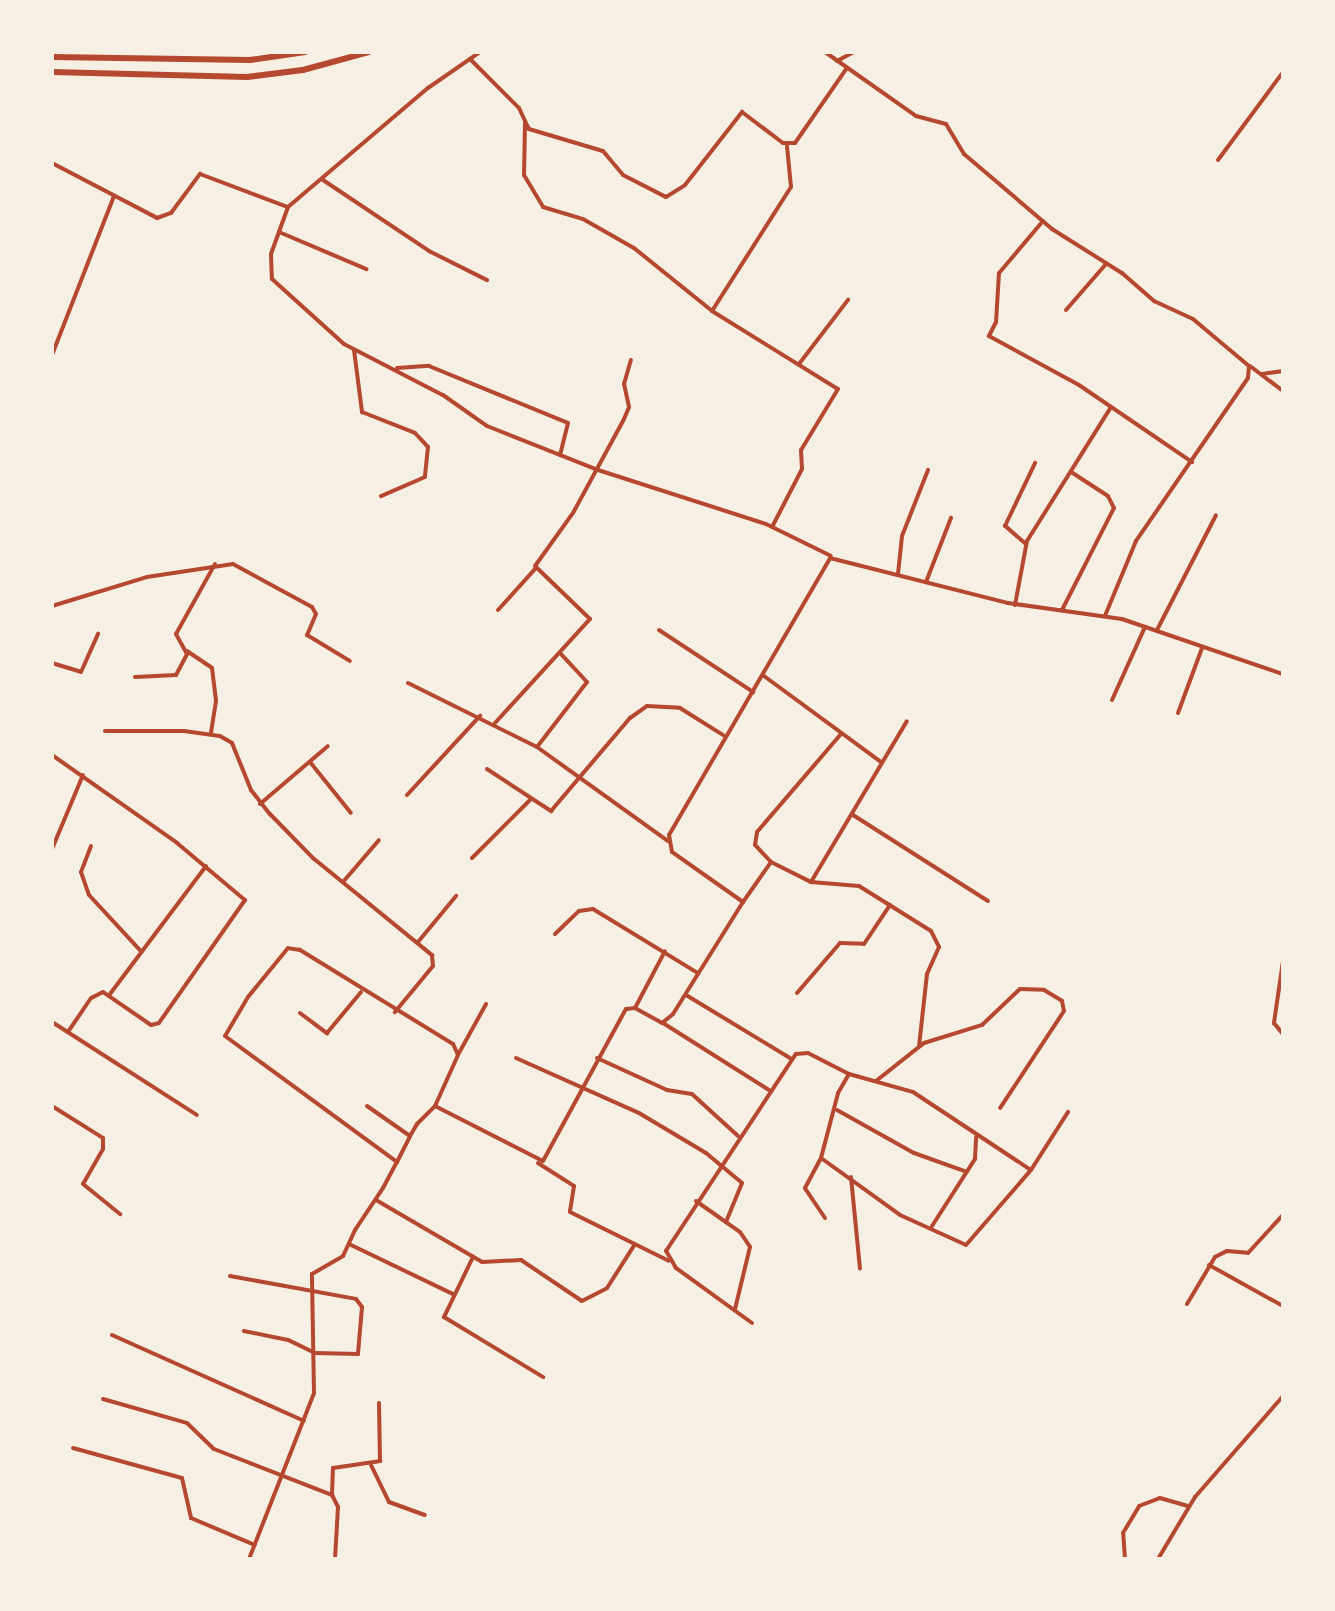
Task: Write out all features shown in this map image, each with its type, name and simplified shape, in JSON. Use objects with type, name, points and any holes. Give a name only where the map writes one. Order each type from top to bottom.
[{"type":"highway","points":[[52,57],[250,60],[305,52]]},
{"type":"highway","points":[[52,72],[247,77],[303,70],[369,52]]},
{"type":"street","points":[[480,52],[409,103],[288,207],[269,265],[278,288],[354,350],[395,368],[487,426],[598,470],[772,527],[833,557],[1015,605],[1105,616],[1283,674]]},
{"type":"street","points":[[825,52],[916,116],[946,124],[964,154],[1043,221],[1154,301],[1193,319],[1283,391]]},
{"type":"street","points":[[837,61],[854,52]]},
{"type":"street","points":[[470,59],[519,108],[525,123],[524,175],[543,207],[583,219],[634,248],[712,311],[835,385],[838,394],[801,450],[802,469],[772,527]]},
{"type":"street","points":[[787,145],[795,143],[847,68]]},
{"type":"street","points":[[1218,160],[1283,72]]},
{"type":"street","points":[[525,123],[536,132],[603,151],[623,175],[666,197],[685,185],[742,112],[787,145],[791,187],[712,311]]},
{"type":"street","points":[[52,163],[114,196],[165,218],[200,174],[288,207]]},
{"type":"street","points":[[323,180],[429,251],[487,280]]},
{"type":"street","points":[[52,355],[114,196]]},
{"type":"street","points":[[1043,221],[999,273],[996,322],[989,336],[1111,407],[1192,462]]},
{"type":"street","points":[[279,232],[366,269]]},
{"type":"street","points":[[1066,310],[1106,264]]},
{"type":"street","points":[[799,364],[848,300]]},
{"type":"street","points":[[354,350],[362,412],[421,436],[428,447],[425,477],[381,496]]},
{"type":"street","points":[[498,610],[535,569],[598,470],[629,407],[624,384],[631,360]]},
{"type":"street","points":[[395,368],[429,366],[568,423],[560,455]]},
{"type":"street","points":[[1105,616],[1136,541],[1165,493],[1192,462],[1248,378],[1249,366]]},
{"type":"street","points":[[1260,374],[1283,371]]},
{"type":"street","points":[[1015,605],[1026,544],[1111,407]]},
{"type":"street","points":[[1026,544],[1005,526],[1035,463]]},
{"type":"street","points":[[898,574],[902,536],[928,470]]},
{"type":"street","points":[[1062,610],[1114,508],[1108,496],[1071,472]]},
{"type":"street","points":[[1157,631],[1216,515]]},
{"type":"street","points":[[926,582],[951,518]]},
{"type":"street","points":[[668,841],[723,735],[763,676],[825,563],[833,557]]},
{"type":"street","points":[[52,606],[147,577],[215,564],[233,564],[312,607],[316,614],[307,635],[350,661]]},
{"type":"street","points":[[211,734],[216,701],[212,668],[187,651],[176,634],[215,564]]},
{"type":"street","points":[[495,723],[586,627],[590,615],[535,569]]},
{"type":"street","points":[[1112,700],[1145,627]]},
{"type":"street","points":[[659,630],[753,692]]},
{"type":"street","points":[[52,663],[81,672],[98,634]]},
{"type":"street","points":[[1178,713],[1203,647]]},
{"type":"street","points":[[135,677],[173,677],[187,651]]},
{"type":"street","points":[[537,747],[587,682],[561,654]]},
{"type":"street","points":[[763,676],[881,762]]},
{"type":"street","points":[[408,683],[495,723],[537,747],[668,841],[672,852],[743,902]]},
{"type":"street","points":[[487,769],[551,811],[630,718],[647,706],[680,708],[723,735]]},
{"type":"street","points":[[407,795],[480,716]]},
{"type":"street","points":[[811,882],[907,721]]},
{"type":"street","points":[[105,731],[211,734],[227,739],[239,752],[260,804],[343,882],[418,942],[434,962],[395,1012]]},
{"type":"street","points":[[841,734],[757,832],[755,845],[771,862],[811,882],[859,886],[938,940],[925,984],[919,1047]]},
{"type":"street","points":[[260,804],[328,746]]},
{"type":"street","points":[[52,755],[206,866],[245,900],[159,1023],[151,1025],[110,994]]},
{"type":"street","points":[[310,762],[351,813]]},
{"type":"street","points":[[52,849],[83,775]]},
{"type":"street","points":[[472,858],[530,800]]},
{"type":"street","points":[[853,815],[988,901]]},
{"type":"street","points":[[343,882],[379,840]]},
{"type":"street","points":[[91,846],[81,872],[89,895],[140,950]]},
{"type":"street","points":[[662,1023],[686,994],[771,862]]},
{"type":"street","points":[[68,1032],[91,998],[110,994],[206,866]]},
{"type":"street","points":[[418,942],[456,896]]},
{"type":"street","points":[[797,993],[840,943],[864,944],[890,905]]},
{"type":"street","points":[[555,934],[579,911],[593,909],[698,973]]},
{"type":"street","points":[[397,1162],[224,1032],[288,948],[300,950],[361,992],[453,1044],[458,1055]]},
{"type":"street","points":[[538,1163],[548,1156],[597,1058],[622,1015],[635,1008],[665,951]]},
{"type":"street","points":[[1283,961],[1276,982],[1274,1023],[1283,1034]]},
{"type":"street","points":[[876,1081],[919,1047],[982,1025],[1025,987],[1062,1001],[1064,1011],[1000,1108]]},
{"type":"street","points":[[300,1013],[327,1033],[361,992]]},
{"type":"street","points":[[686,994],[790,1058]]},
{"type":"street","points":[[249,1559],[315,1386],[312,1290],[315,1269],[340,1260],[410,1136],[435,1106],[486,1004]]},
{"type":"street","points":[[635,1008],[769,1090]]},
{"type":"street","points":[[52,1022],[197,1115]]},
{"type":"street","points":[[669,1261],[668,1245],[719,1165],[790,1058],[804,1051],[849,1074],[923,1097],[976,1137],[1031,1170]]},
{"type":"street","points":[[516,1058],[582,1086],[683,1137],[719,1165],[742,1183],[726,1222]]},
{"type":"street","points":[[597,1058],[667,1090],[697,1097],[738,1136]]},
{"type":"street","points":[[825,1218],[805,1188],[821,1158],[837,1110],[838,1093],[849,1074]]},
{"type":"street","points":[[52,1106],[103,1138],[103,1149],[83,1184],[120,1214]]},
{"type":"street","points":[[367,1106],[410,1136]]},
{"type":"street","points":[[435,1106],[574,1186],[570,1212],[669,1261],[752,1323]]},
{"type":"street","points":[[837,1110],[914,1153],[967,1172]]},
{"type":"street","points":[[821,1158],[900,1215],[970,1244],[1031,1170],[1068,1112]]},
{"type":"street","points":[[932,1227],[975,1159],[976,1137]]},
{"type":"street","points":[[851,1177],[860,1269]]},
{"type":"street","points":[[1283,1189],[1283,1195]]},
{"type":"street","points":[[376,1200],[489,1264],[521,1260],[582,1301],[607,1288],[635,1244]]},
{"type":"street","points":[[696,1201],[726,1222],[750,1247],[735,1309]]},
{"type":"street","points":[[1187,1304],[1209,1265],[1221,1252],[1248,1253],[1283,1215]]},
{"type":"street","points":[[349,1244],[453,1294]]},
{"type":"street","points":[[473,1257],[443,1313],[448,1321],[543,1377]]},
{"type":"street","points":[[1209,1265],[1283,1306]]},
{"type":"street","points":[[230,1276],[356,1299],[362,1307],[358,1354],[315,1353],[288,1340],[244,1331]]},
{"type":"street","points":[[112,1335],[304,1421]]},
{"type":"street","points":[[1158,1559],[1188,1506],[1283,1396]]},
{"type":"street","points":[[103,1399],[187,1423],[214,1449],[332,1495]]},
{"type":"street","points":[[335,1559],[338,1507],[332,1495],[333,1468],[371,1465],[380,1461],[384,1450],[379,1403]]},
{"type":"street","points":[[73,1448],[182,1478],[191,1518],[255,1545]]},
{"type":"street","points":[[371,1465],[389,1502],[425,1515]]},
{"type":"street","points":[[1125,1559],[1123,1533],[1139,1506],[1160,1498],[1188,1506]]}]
